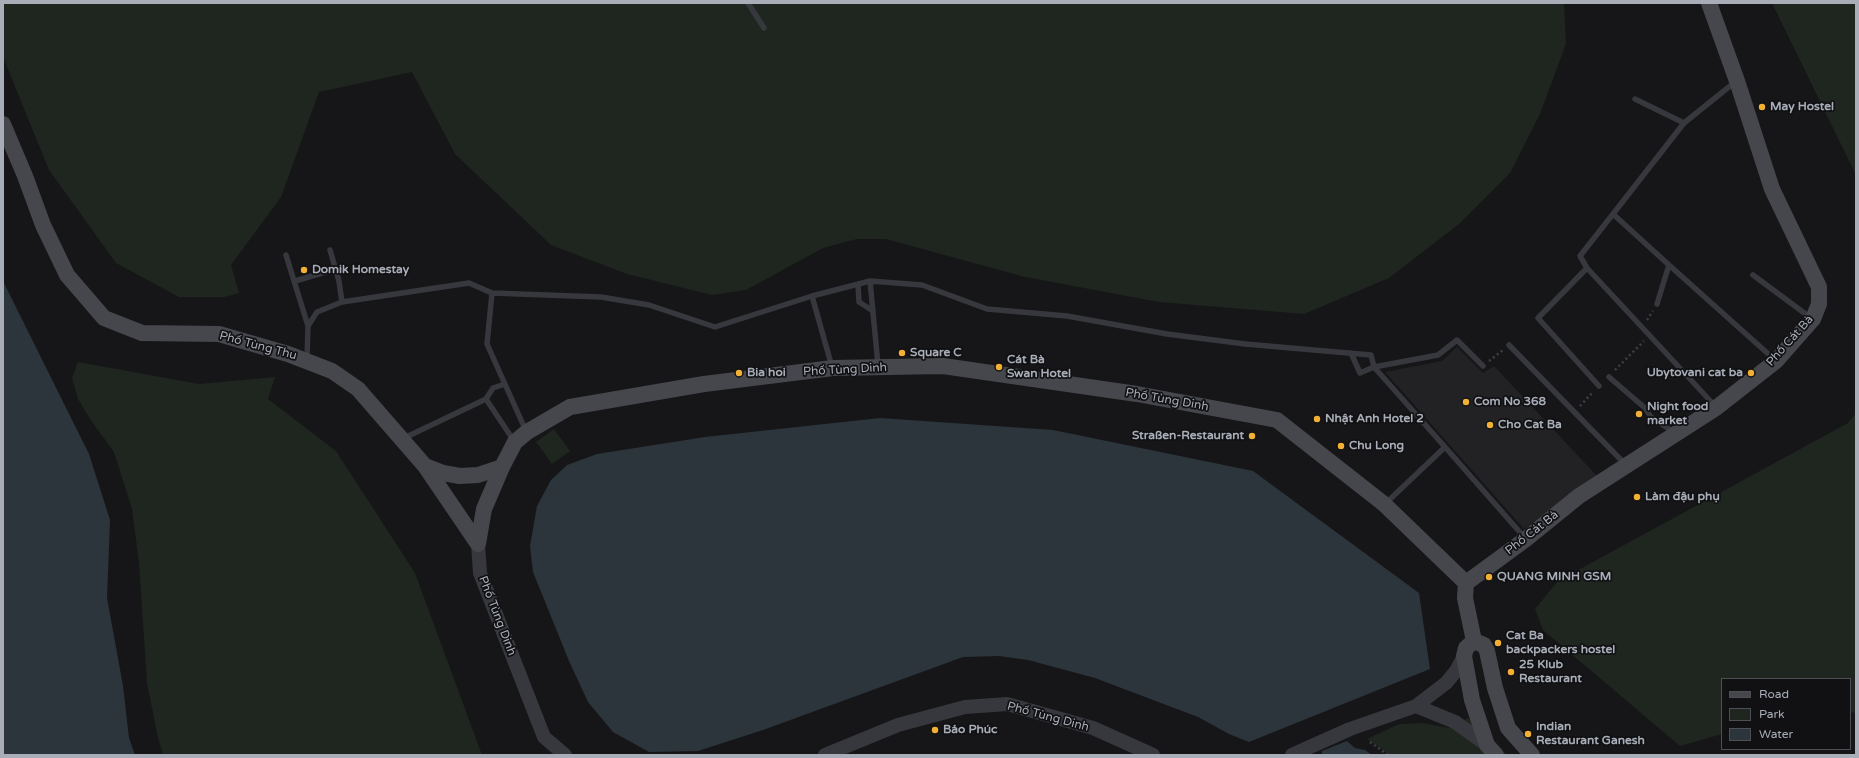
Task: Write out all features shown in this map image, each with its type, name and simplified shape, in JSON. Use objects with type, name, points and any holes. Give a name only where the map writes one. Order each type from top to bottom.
[{"type":"main road","name":"Phố Cát Bà","points":[[1466,583],[1526,539],[1579,496],[1716,408],[1776,361],[1813,319],[1819,304],[1819,287],[1772,190],[1737,81],[1709,3]]},
{"type":"main road","name":"Phố Tùng Thu","points":[[3,124],[25,176],[43,225],[67,275],[104,318],[142,333],[219,334],[307,360],[332,371],[358,389],[400,440],[425,466],[478,544]]},
{"type":"main road","name":"Phố Tùng Dinh","points":[[478,544],[484,509],[502,467],[521,437],[570,407],[704,384],[833,368],[943,366],[1137,394],[1277,420],[1384,504],[1466,583]]},
{"type":"main road","points":[[425,466],[443,473],[460,476],[478,475],[502,467]]},
{"type":"main road","points":[[1466,583],[1465,598],[1474,641]]},
{"type":"main road","points":[[1474,641],[1466,648],[1464,656],[1472,700],[1492,750]]},
{"type":"main road","points":[[1474,641],[1484,645],[1487,651],[1495,688],[1508,728],[1532,755]]},
{"type":"main road","points":[[1492,750],[1508,728]]},
{"type":"street","name":"Phố Tùng Dinh","points":[[478,544],[480,573],[544,737],[565,755]]},
{"type":"street","points":[[1292,755],[1350,730],[1416,706],[1446,683],[1456,671],[1464,656]]},
{"type":"street","name":"Phố Tùng Dinh","points":[[825,755],[898,725],[965,707],[1007,704],[1093,728],[1153,755]]},
{"type":"street","points":[[1416,706],[1455,722],[1492,750]]},
{"type":"lane","points":[[748,3],[764,28]]},
{"type":"lane","points":[[1716,408],[1587,268],[1580,256],[1684,123],[1737,81]]},
{"type":"lane","points":[[1635,99],[1684,123]]},
{"type":"lane","points":[[1613,214],[1776,361]]},
{"type":"lane","points":[[330,250],[336,269],[342,302]]},
{"type":"lane","points":[[286,255],[308,326],[307,360]]},
{"type":"lane","points":[[1657,304],[1670,265]]},
{"type":"lane","points":[[1587,268],[1538,318],[1600,386]]},
{"type":"lane","points":[[295,281],[336,269]]},
{"type":"lane","points":[[1754,275],[1813,319]]},
{"type":"lane","points":[[308,326],[317,312],[342,302],[469,283],[492,293],[601,297],[649,305],[715,328],[812,296],[870,281],[922,285],[987,309],[1067,316],[1167,334],[1245,344],[1371,354],[1374,367],[1526,539]]},
{"type":"lane","points":[[870,281],[878,367]]},
{"type":"lane","points":[[858,284],[859,302],[873,311]]},
{"type":"lane","points":[[492,293],[487,344],[505,384],[521,437]]},
{"type":"lane","points":[[812,296],[833,368]]},
{"type":"lane","points":[[1351,353],[1360,373],[1374,367],[1438,355],[1457,340],[1483,366]]},
{"type":"lane","points":[[1509,345],[1626,466]]},
{"type":"lane","points":[[1609,376],[1645,408],[1651,417],[1675,434]]},
{"type":"lane","points":[[400,440],[486,399],[493,388],[505,384]]},
{"type":"lane","points":[[486,399],[521,437]]},
{"type":"lane","points":[[1384,504],[1445,447]]},
{"type":"path","points":[[1642,327],[1657,304]]},
{"type":"path","points":[[1483,366],[1509,345]]},
{"type":"path","points":[[1370,742],[1388,755]]},
{"type":"shaded area","name":"Cho Cat Ba","points":[[1457,347],[1483,373],[1494,366],[1597,476],[1524,529],[1385,372],[1442,361]]},
{"type":"green space","points":[[3,3],[1564,3],[1566,44],[1540,114],[1510,173],[1459,224],[1389,278],[1304,314],[1159,302],[1025,277],[886,239],[857,239],[823,248],[746,290],[712,295],[627,274],[551,245],[455,154],[412,72],[319,92],[281,197],[231,265],[239,293],[225,297],[179,297],[116,263],[49,170],[3,57]]},
{"type":"green space","points":[[1772,3],[1856,3],[1856,175]]},
{"type":"green space","points":[[78,362],[199,384],[275,377],[268,399],[336,451],[415,573],[482,755],[163,755],[147,683],[139,563],[132,509],[114,452],[90,419],[78,399],[72,378]]},
{"type":"green space","points":[[1856,413],[1856,713],[1851,712],[1851,678],[1721,678],[1721,734],[1680,746],[1543,630],[1535,609],[1558,581],[1848,423]]},
{"type":"green space","points":[[554,429],[570,451],[552,464],[536,442]]},
{"type":"green space","points":[[1468,718],[1507,755],[1390,755],[1367,739],[1399,724],[1423,723],[1449,728]]},
{"type":"water","points":[[3,281],[89,454],[110,520],[107,598],[123,686],[129,738],[135,755],[3,755]]},
{"type":"water","points":[[880,418],[1053,430],[1253,471],[1419,593],[1430,669],[1249,742],[1229,734],[1198,717],[1095,678],[1028,660],[999,656],[963,657],[763,730],[698,751],[649,752],[613,732],[588,702],[569,661],[533,572],[530,546],[537,506],[551,480],[567,465],[597,454],[705,437]]},
{"type":"water","points":[[1347,741],[1355,748],[1365,750],[1372,755],[1322,755],[1322,751]]},
{"type":"place","name":"May Hostel","points":[[1762,107]]},
{"type":"place","name":"Domik Homestay","points":[[304,270]]},
{"type":"place","name":"Square C","points":[[902,353]]},
{"type":"place","name":"Cát Bà Swan Hotel","points":[[999,367]]},
{"type":"place","name":"Bia hoi","points":[[739,373]]},
{"type":"place","name":"Ubytovani cat ba","points":[[1751,373]]},
{"type":"place","name":"Com No 368","points":[[1466,402]]},
{"type":"place","name":"Night food market","points":[[1639,414]]},
{"type":"place","name":"Nhật Anh Hotel 2","points":[[1317,419]]},
{"type":"place","name":"Cho Cat Ba","points":[[1490,425]]},
{"type":"place","name":"Straßen-Restaurant","points":[[1252,436]]},
{"type":"place","name":"Chu Long","points":[[1341,446]]},
{"type":"place","name":"Làm đậu phụ","points":[[1637,497]]},
{"type":"place","name":"QUANG MINH GSM","points":[[1489,577]]},
{"type":"place","name":"Cat Ba backpackers hostel","points":[[1498,643]]},
{"type":"place","name":"25 Klub Restaurant","points":[[1511,672]]},
{"type":"place","name":"Bảo Phúc","points":[[935,730]]},
{"type":"place","name":"Indian Restaurant Ganesh","points":[[1528,734]]}]
